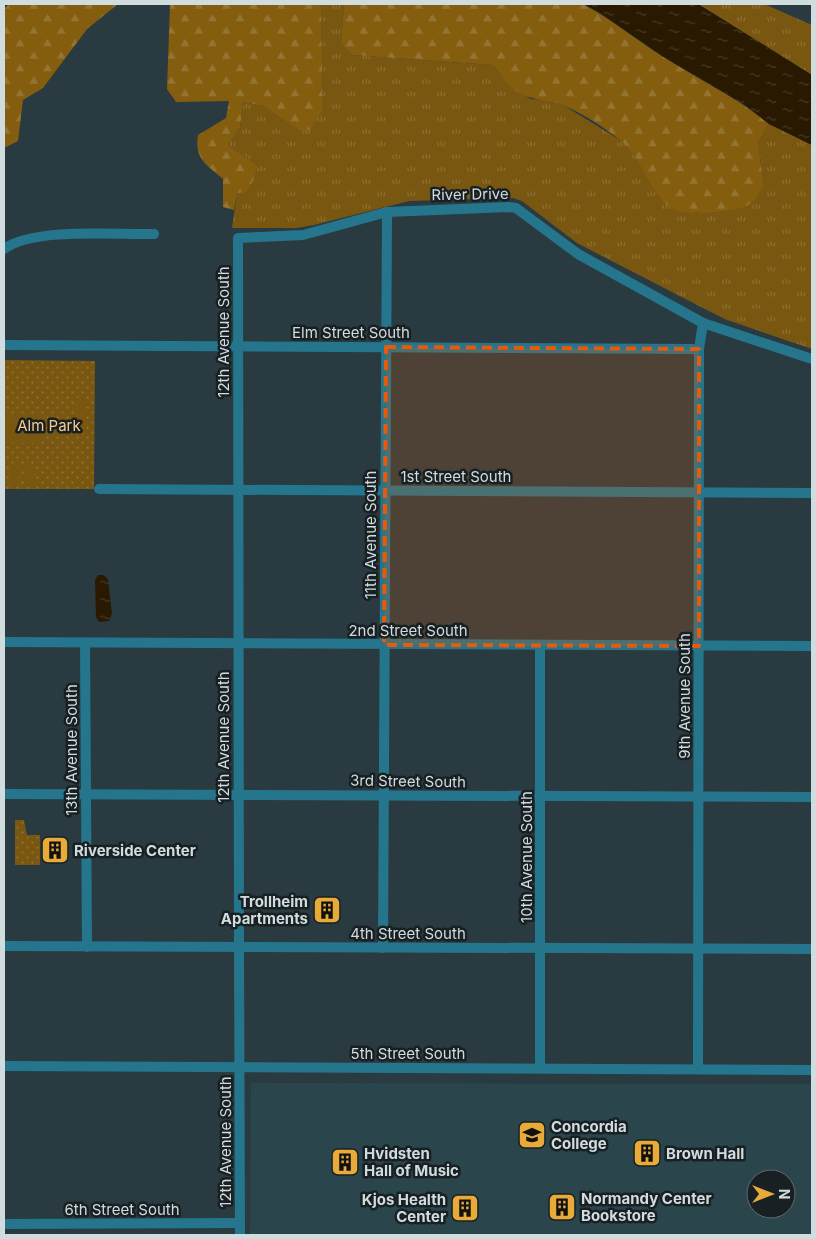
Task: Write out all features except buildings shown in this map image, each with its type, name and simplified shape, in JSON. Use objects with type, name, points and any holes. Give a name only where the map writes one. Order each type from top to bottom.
[{"type":"street","name":"River Drive","points":[[238,238],[303,236],[387,212],[516,208],[578,254],[703,323]]},
{"type":"street","name":"11th Avenue South","points":[[382,948],[387,212]]},
{"type":"street","points":[[4,249],[32,238],[52,235],[154,234]]},
{"type":"street","name":"12th Avenue South","points":[[238,238],[240,1235]]},
{"type":"street","name":"9th Avenue South","points":[[698,1069],[699,349],[703,323]]},
{"type":"street","points":[[703,323],[812,359]]},
{"type":"street","name":"Elm Street South","points":[[4,345],[699,349]]},
{"type":"street","name":"1st Street South","points":[[99,489],[812,493]]},
{"type":"street","name":"2nd Street South","points":[[4,642],[812,646]]},
{"type":"street","name":"13th Avenue South","points":[[85,643],[87,946]]},
{"type":"street","name":"10th Avenue South","points":[[540,645],[542,948],[540,1068]]},
{"type":"street","name":"3rd Street South","points":[[4,794],[384,795],[541,798],[812,797]]},
{"type":"street","name":"4th Street South","points":[[4,946],[812,949]]},
{"type":"street","name":"5th Street South","points":[[4,1066],[812,1070]]},
{"type":"street","name":"6th Street South","points":[[4,1224],[240,1223]]},
{"type":"highlighted area","points":[[386,347],[699,349],[699,646],[384,645]]},
{"type":"shaded area","name":"Concordia College","points":[[251,1083],[812,1084],[812,1235],[250,1235]]},
{"type":"green space","points":[[9,4],[118,4],[87,29],[43,88],[23,100],[18,141],[4,148],[4,9]]},
{"type":"green space","points":[[170,4],[321,4],[323,109],[311,129],[301,132],[263,106],[243,102],[240,128],[228,145],[257,165],[253,181],[246,192],[237,193],[234,210],[223,207],[223,179],[203,161],[197,143],[198,135],[226,118],[229,101],[176,102],[167,89]]},
{"type":"green space","points":[[321,4],[344,4],[341,44],[352,55],[492,65],[512,88],[531,99],[548,100],[563,105],[620,140],[631,150],[653,187],[696,213],[750,204],[764,186],[758,142],[769,124],[812,145],[812,349],[727,320],[703,308],[577,243],[522,201],[513,198],[409,201],[297,228],[232,228],[237,193],[257,165],[228,145],[240,128],[243,102],[263,106],[301,132],[323,109]]},
{"type":"green space","points":[[344,4],[583,4],[662,56],[743,105],[769,124],[758,142],[764,186],[752,203],[744,207],[715,212],[693,213],[678,211],[661,199],[635,157],[615,136],[569,108],[518,92],[509,86],[492,65],[352,55],[341,44]]},
{"type":"green space","points":[[698,4],[764,4],[812,25],[812,75]]},
{"type":"green space","name":"Alm Park","points":[[4,360],[95,361],[94,489],[4,489]]},
{"type":"green space","points":[[74,398],[86,398],[86,423],[74,423]]},
{"type":"green space","points":[[4,414],[41,414],[41,443],[4,443]]},
{"type":"green space","points":[[9,466],[18,466],[18,485],[9,485]]},
{"type":"green space","points":[[26,466],[34,466],[34,485],[26,485]]},
{"type":"green space","points":[[15,820],[24,820],[27,835],[40,835],[40,865],[15,865]]},
{"type":"water","points":[[583,4],[698,4],[812,75],[812,145],[769,124],[745,105],[662,56],[600,13]]},
{"type":"water","points":[[98,575],[103,575],[108,579],[112,614],[109,621],[99,622],[96,617],[95,580]]},
{"type":"place","name":"Riverside Center","points":[[55,850]]},
{"type":"place","name":"Trollheim Apartments","points":[[327,910]]},
{"type":"place","name":"Concordia College","points":[[532,1135]]},
{"type":"place","name":"Brown Hall","points":[[647,1153]]},
{"type":"place","name":"Hvidsten Hall of Music","points":[[345,1162]]},
{"type":"place","name":"Normandy Center Bookstore","points":[[562,1207]]},
{"type":"place","name":"Kjos Health Center","points":[[465,1208]]}]
